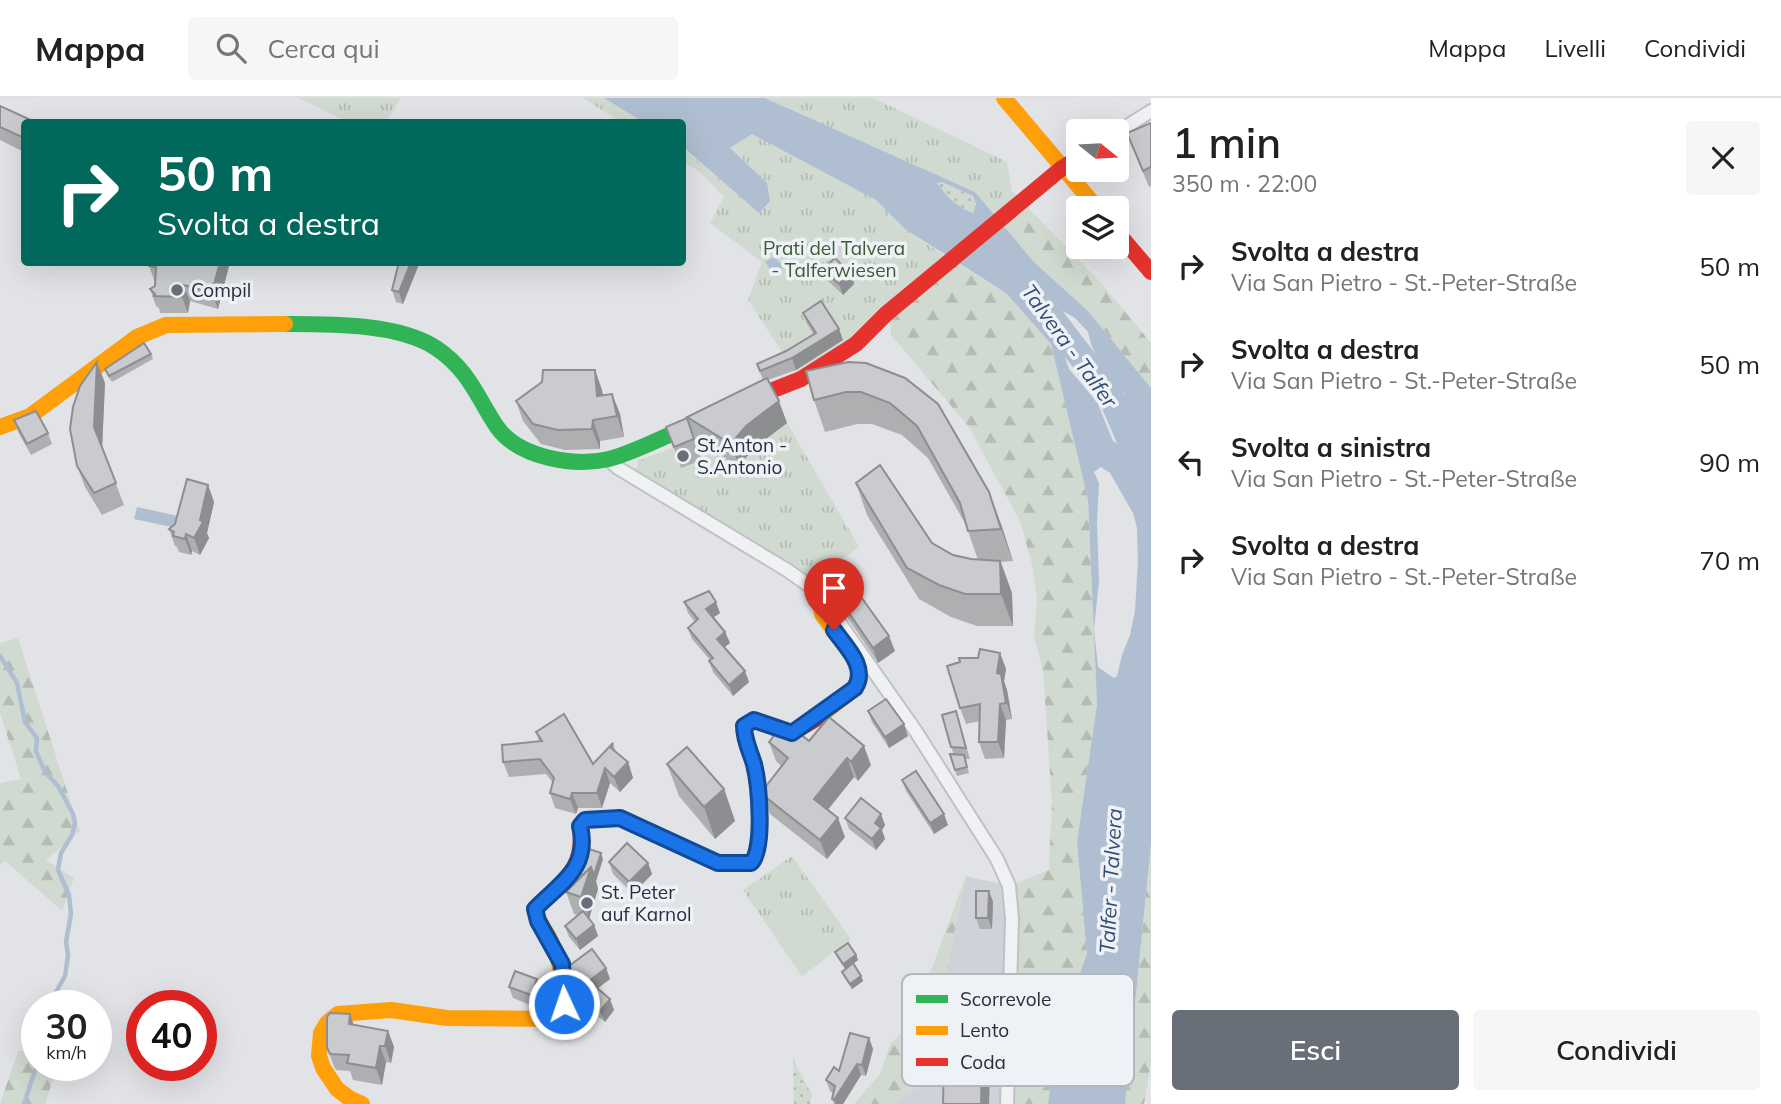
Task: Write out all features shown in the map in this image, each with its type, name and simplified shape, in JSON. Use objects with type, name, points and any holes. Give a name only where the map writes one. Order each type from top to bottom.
[{"type":"street","points":[[1004,98],[1086,196]]},
{"type":"street","points":[[1129,125],[1151,111]]},
{"type":"street","points":[[735,407],[801,379],[856,344],[886,314],[1066,166]]},
{"type":"street","points":[[1129,246],[1151,272]]},
{"type":"street","points":[[0,427],[30,416],[137,337],[166,325],[200,323],[344,324],[403,334],[435,348],[460,369],[478,392],[498,428],[514,444],[529,452],[564,461],[608,459],[699,423]]},
{"type":"street","points":[[608,459],[818,592],[908,720],[997,859],[1010,894],[1011,974]]},
{"type":"street","points":[[362,1104],[346,1097],[322,1066],[316,1048],[320,1032],[331,1018],[338,1014],[391,1010],[447,1018],[560,1017],[565,994],[562,964],[538,921],[535,909],[560,888],[577,863],[583,838],[580,826],[585,820],[620,818],[721,864],[754,861],[758,841],[758,798],[744,726],[754,720],[792,733],[855,688],[860,679],[856,661],[822,614],[818,592]]},
{"type":"street","points":[[1007,1086],[1007,1104]]},
{"type":"shaded area","points":[[966,876],[1009,886],[1008,974],[946,974]]},
{"type":"shaded area","points":[[921,1086],[1007,1086],[1007,1104],[892,1104]]},
{"type":"green space","points":[[299,98],[401,98],[388,119],[341,119]]},
{"type":"green space","points":[[583,98],[604,98],[638,119],[616,119]]},
{"type":"green space","points":[[765,98],[873,98],[1007,162],[1012,191],[989,211],[975,192]]},
{"type":"green space","name":"Prati del Talvera - Talferwiesen","points":[[752,133],[876,200],[905,229],[947,257],[848,342],[797,375],[748,300],[762,262],[710,223],[724,197],[701,173],[686,163],[686,150],[759,213],[767,183],[729,148]]},
{"type":"green space","points":[[942,182],[973,196],[976,204],[973,214],[948,197],[936,183]]},
{"type":"green space","points":[[1012,191],[1066,247],[1066,259],[1078,259],[1102,284],[1151,343],[1151,388],[1088,311],[1034,262],[989,211]]},
{"type":"green space","points":[[947,257],[1006,293],[1051,344],[1088,500],[1097,704],[1077,842],[1087,954],[1080,974],[1008,974],[1009,886],[1049,870],[1052,802],[1043,671],[1034,636],[1037,600],[1033,569],[1021,523],[969,427],[891,335],[891,325],[881,313]]},
{"type":"green space","points":[[787,423],[859,547],[812,581],[798,569],[634,470],[638,466],[637,461],[673,448],[681,467],[701,460],[700,456],[713,447],[739,466],[742,440]]},
{"type":"green space","points":[[18,638],[80,831],[46,860],[74,878],[62,911],[5,861],[0,865],[0,783],[21,779],[0,713],[0,643]]},
{"type":"green space","points":[[1151,843],[1151,1062],[1144,1104],[1125,1104],[1127,1086],[1134,1086],[1134,1014]]},
{"type":"green space","points":[[792,856],[851,939],[802,976],[743,890]]},
{"type":"green space","points":[[966,876],[946,974],[930,974]]},
{"type":"green space","points":[[798,916],[825,959],[802,976],[773,934]]},
{"type":"green space","points":[[902,1033],[902,1086],[921,1086],[892,1104],[854,1104],[880,1074],[891,1043]]},
{"type":"green space","points":[[18,1051],[21,1051],[21,1081],[52,1081],[45,1104],[0,1104]]},
{"type":"green space","points":[[793,1059],[812,1095],[810,1104],[794,1104]]},
{"type":"green space","points":[[1007,1086],[1050,1086],[1048,1104],[1007,1104]]},
{"type":"water","name":"Talfer - Talvera","points":[[604,98],[765,98],[975,192],[1034,262],[1088,311],[1151,388],[1151,843],[1134,1014],[1134,974],[1080,974],[1087,954],[1077,842],[1097,704],[1088,500],[1051,344],[1006,293],[905,229],[876,200],[752,134],[730,148],[767,183],[770,201],[759,213],[686,150],[686,119],[638,119]],"holes":[[[942,182],[973,196],[976,204],[973,213],[948,197],[937,183]],[[1045,301],[1075,318],[1088,332],[1105,375],[1124,392],[1133,430],[1124,448],[1113,441],[1097,402],[1069,369],[1054,326],[1043,305]],[[1101,467],[1110,473],[1133,513],[1137,528],[1135,611],[1130,635],[1117,676],[1114,678],[1098,667],[1094,629],[1099,582],[1099,483],[1094,472]]]},
{"type":"water","points":[[775,256],[783,269],[774,275],[765,262]]},
{"type":"water","points":[[137,507],[178,516],[176,528],[134,519]]},
{"type":"water","points":[[1050,1086],[1127,1086],[1125,1104],[1048,1104]]},
{"type":"building","points":[[0,106],[28,119],[21,119],[21,137],[0,127]]},
{"type":"building","points":[[1151,123],[1151,167],[1143,171],[1129,138],[1129,132]]},
{"type":"building","points":[[835,258],[850,273],[839,284],[823,269]]},
{"type":"building","points":[[149,266],[219,266],[212,292],[183,285],[182,297],[154,296],[150,289],[155,286],[156,267]]},
{"type":"building","points":[[398,266],[409,266],[399,292],[392,290]]},
{"type":"building","points":[[821,301],[839,329],[792,358],[760,371],[757,364],[816,333],[803,313]]},
{"type":"building","points":[[144,343],[151,354],[109,376],[105,369]]},
{"type":"building","points":[[97,362],[94,427],[116,483],[94,493],[77,466],[70,429],[80,386]]},
{"type":"building","points":[[848,362],[866,363],[905,378],[938,404],[989,492],[1001,529],[968,531],[960,503],[917,426],[890,403],[861,392],[846,392],[814,400],[806,371]]},
{"type":"building","points":[[543,370],[595,370],[597,396],[612,394],[617,416],[593,420],[592,429],[558,430],[533,424],[516,401],[542,382]]},
{"type":"building","points":[[767,378],[779,401],[746,426],[731,444],[687,417]]},
{"type":"building","points":[[36,411],[48,433],[27,444],[14,420]]},
{"type":"building","points":[[687,418],[694,439],[674,447],[666,427]]},
{"type":"building","points":[[880,465],[932,543],[953,555],[1000,561],[1001,594],[965,594],[939,585],[907,568],[856,483]]},
{"type":"building","points":[[187,479],[208,485],[200,520],[203,522],[194,538],[186,534],[185,539],[173,536],[174,532],[169,529],[175,524]]},
{"type":"building","points":[[834,559],[889,636],[873,648],[819,569]]},
{"type":"building","points":[[709,591],[716,602],[706,609],[725,632],[717,639],[745,671],[729,685],[709,661],[713,658],[688,628],[698,619],[684,602]]},
{"type":"building","points":[[980,649],[1000,653],[997,673],[1001,674],[1006,703],[1000,704],[998,742],[979,742],[980,704],[960,708],[947,666],[960,662],[959,658],[978,658]]},
{"type":"building","points":[[886,699],[904,724],[885,737],[868,711]]},
{"type":"building","points":[[956,711],[966,748],[951,747],[942,715]]},
{"type":"building","points":[[564,714],[593,764],[613,743],[611,748],[628,762],[614,777],[605,768],[597,793],[572,793],[570,799],[550,793],[554,778],[540,759],[503,762],[502,745],[542,741],[536,732]]},
{"type":"building","points":[[829,717],[864,746],[851,762],[847,758],[814,799],[838,818],[820,840],[763,795],[763,790],[788,758],[769,742],[783,724],[788,724],[809,741]]},
{"type":"building","points":[[687,747],[724,789],[704,807],[667,764]]},
{"type":"building","points":[[950,754],[964,755],[967,767],[955,770]]},
{"type":"building","points":[[916,771],[944,814],[930,823],[902,780]]},
{"type":"building","points":[[861,798],[881,814],[875,823],[881,828],[872,839],[845,818]]},
{"type":"building","points":[[627,843],[648,863],[629,882],[609,862]]},
{"type":"building","points":[[589,849],[601,853],[594,875],[591,867],[583,875],[578,873]]},
{"type":"building","points":[[591,867],[581,897],[566,892]]},
{"type":"building","points":[[976,891],[989,891],[988,918],[976,918]]},
{"type":"building","points":[[583,911],[594,925],[576,939],[565,926]]},
{"type":"building","points":[[848,943],[856,955],[843,964],[835,952]]},
{"type":"building","points":[[592,949],[606,968],[589,981],[610,999],[600,1011],[584,998],[570,979],[569,966]]},
{"type":"building","points":[[853,963],[861,976],[850,984],[842,972]]},
{"type":"building","points":[[515,971],[537,979],[531,995],[509,987]]},
{"type":"building","points":[[330,1013],[350,1014],[349,1024],[388,1031],[385,1046],[380,1046],[376,1068],[347,1063],[349,1055],[330,1054],[327,1047],[327,1017]]},
{"type":"building","points":[[850,1033],[869,1038],[862,1065],[857,1064],[834,1100],[835,1086],[826,1080],[834,1067],[839,1071]]},
{"type":"building","points":[[943,1086],[981,1086],[981,1104],[943,1104]]},
{"type":"waterway","name":"Talvera - Talfer","points":[[1026,285],[1110,394],[1144,473]]},
{"type":"waterway","points":[[0,656],[17,683],[25,722],[37,738],[36,751],[45,772],[58,786],[75,823],[72,835],[61,853],[58,870],[69,895],[71,914],[66,942],[68,955],[65,976],[57,990]]},
{"type":"waterway","points":[[24,1104],[31,1081]]},
{"type":"traffic: fast","points":[[285,324],[384,329],[421,340],[457,365],[507,438],[548,458],[580,462],[609,459],[688,427]]},
{"type":"traffic: slow","points":[[1004,98],[1087,196]]},
{"type":"traffic: slow","points":[[0,427],[30,416],[137,337],[166,325],[285,324]]},
{"type":"traffic: slow","points":[[816,719],[848,694],[860,679],[856,661],[822,614],[818,592]]},
{"type":"traffic: slow","points":[[362,1104],[337,1089],[323,1068],[319,1056],[321,1033],[327,1023],[338,1014],[391,1010],[447,1018],[560,1017],[562,976],[549,937],[536,913],[535,909],[540,904]]},
{"type":"traffic: jam","points":[[753,398],[801,379],[856,344],[886,314],[1066,166]]},
{"type":"traffic: jam","points":[[1129,246],[1151,272]]},
{"type":"traffic: jam","points":[[540,904],[566,878],[577,861],[581,840],[580,826],[585,820],[620,818],[717,863],[751,863],[759,845],[759,804],[755,770],[744,726],[754,720],[792,733],[816,719]]},
{"type":"place","name":"Compil","points":[[177,290]]},
{"type":"place","name":"St.Anton - S.Antonio","points":[[683,456]]},
{"type":"place","name":"St. Peter auf Karnol","points":[[587,903]]},
{"type":"route","points":[[564,1004],[562,964],[538,921],[535,909],[560,888],[577,863],[583,838],[580,826],[585,820],[620,818],[718,863],[725,865],[754,861],[758,841],[758,798],[744,726],[754,720],[792,733],[855,688],[860,679],[856,661],[834,630]]}]
